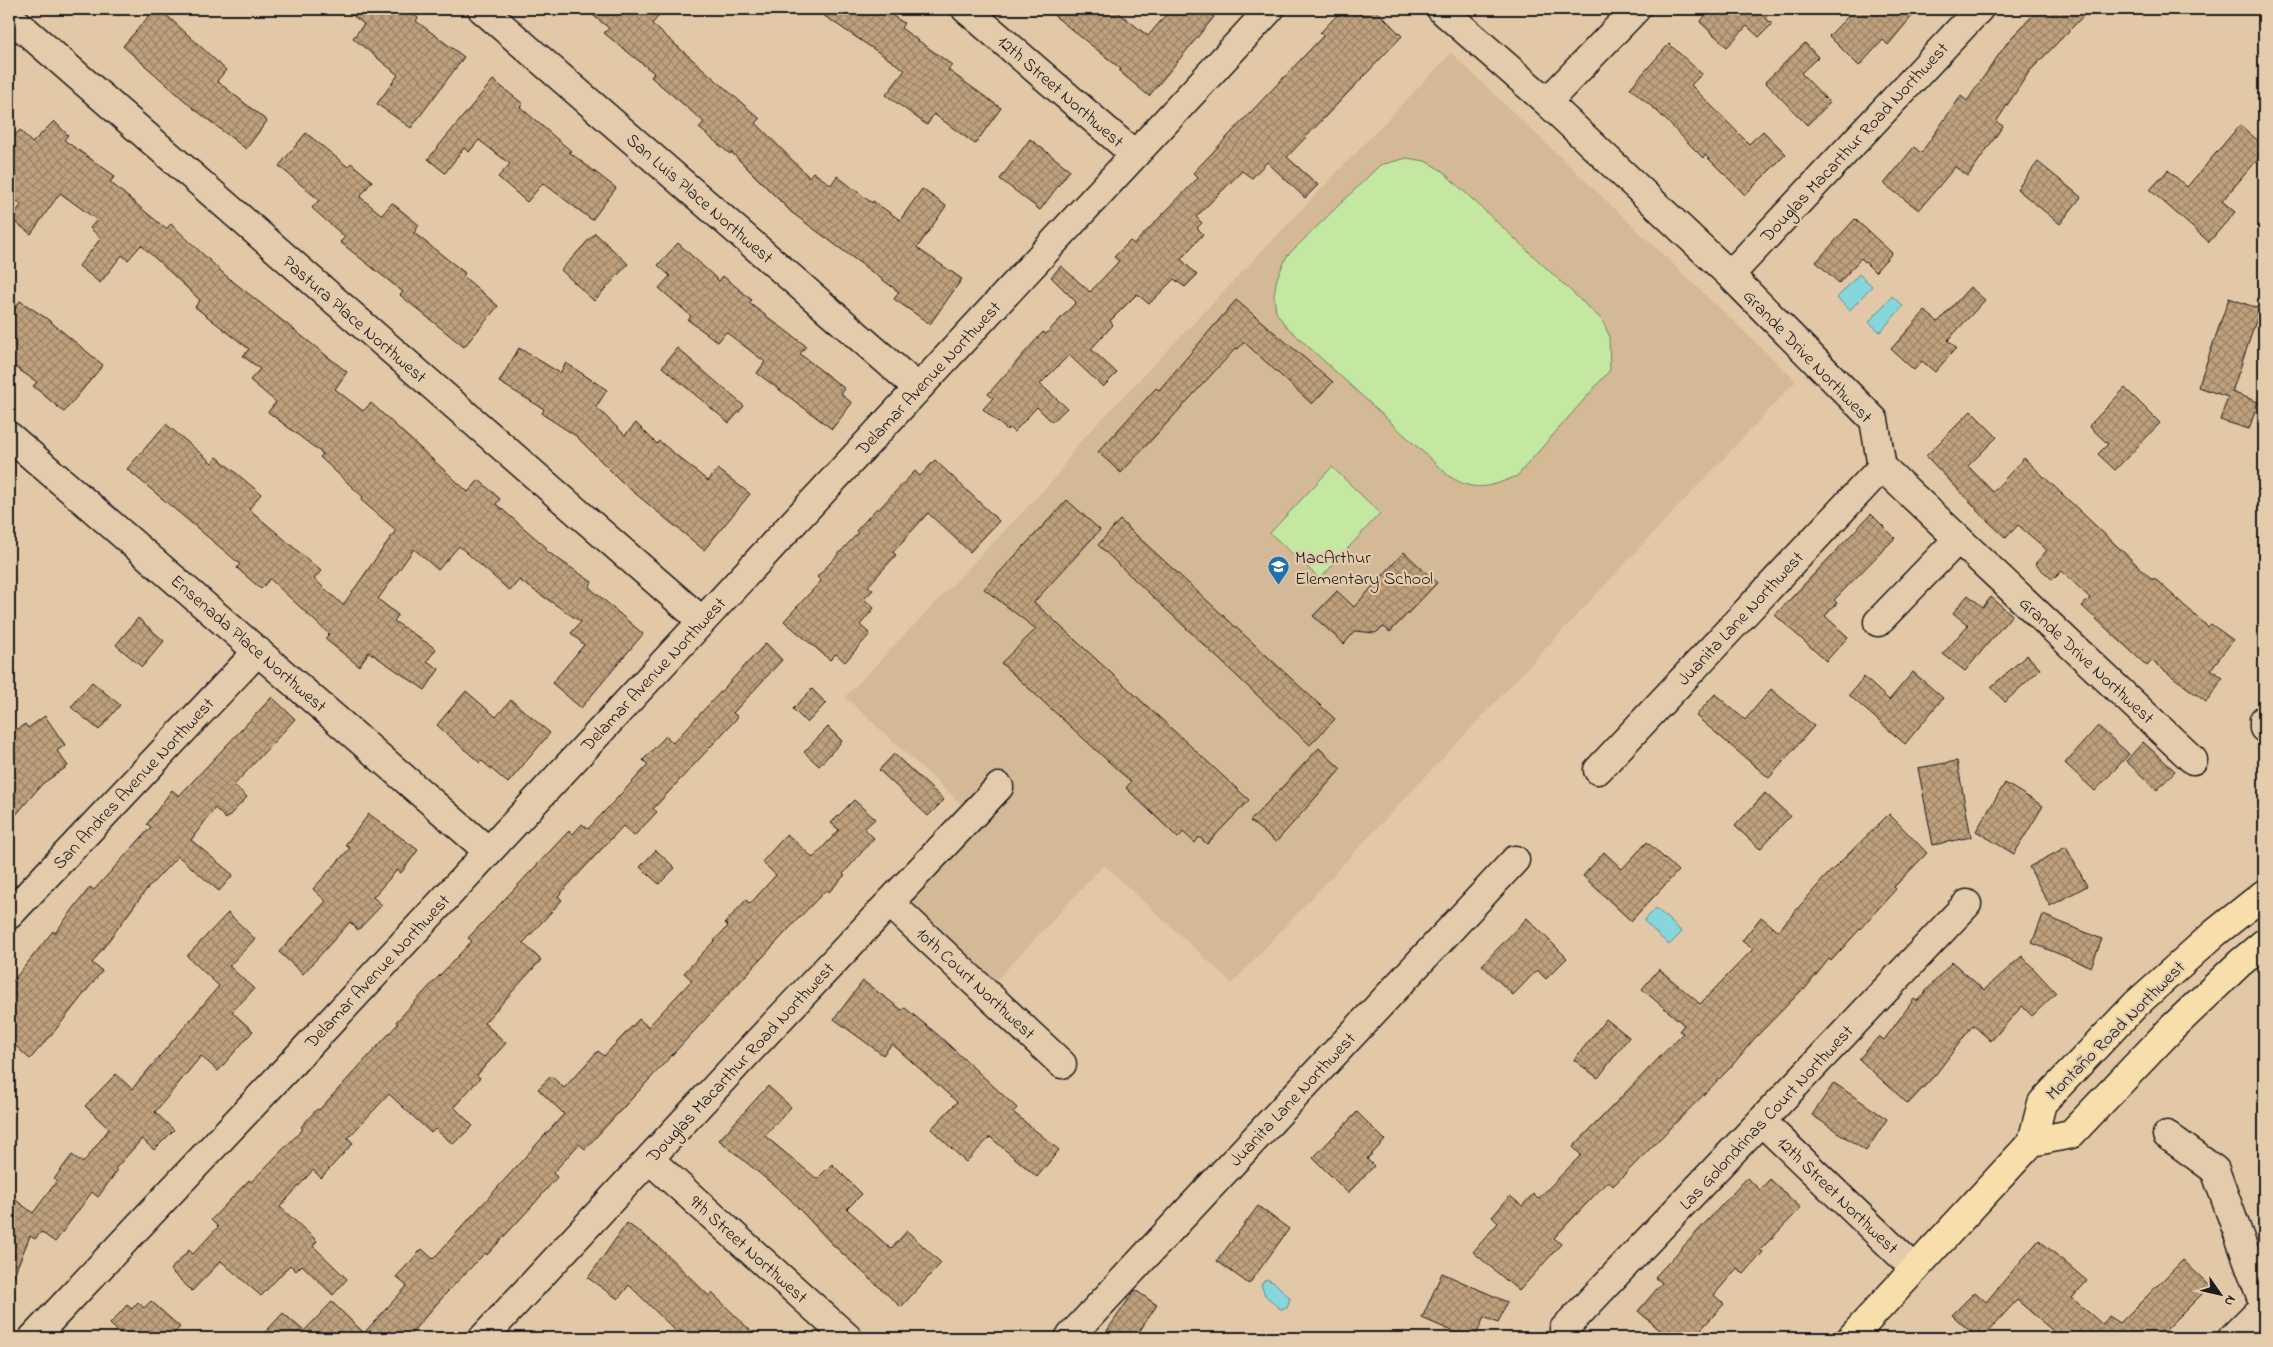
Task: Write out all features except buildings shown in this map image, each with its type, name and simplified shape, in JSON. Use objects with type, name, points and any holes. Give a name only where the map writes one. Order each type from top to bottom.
[{"type":"main road","name":"Montaño Road Northwest","points":[[1851,1338],[2032,1142],[2042,1103],[2136,1004],[2215,932],[2264,894]]},
{"type":"main road","points":[[2032,1142],[2071,1134],[2172,1028],[2240,963],[2264,943]]},
{"type":"street","name":"San Luis Place Northwest","points":[[482,9],[918,388]]},
{"type":"street","name":"12th Street Northwest","points":[[966,9],[1134,154]]},
{"type":"street","name":"Delamar Avenue Northwest","points":[[33,1338],[1270,9]]},
{"type":"street","name":"Grande Drive Northwest","points":[[1441,9],[1547,102],[1730,275],[1874,420],[1882,467],[2193,760]]},
{"type":"street","points":[[1547,102],[1636,9]]},
{"type":"street","name":"Douglas Macarthur Road Northwest","points":[[1730,275],[1979,9]]},
{"type":"street","name":"Pastura Place Northwest","points":[[9,16],[702,620]]},
{"type":"street","name":"Ensenada Place Northwest","points":[[9,436],[488,851]]},
{"type":"street","name":"Juanita Lane Northwest","points":[[1598,770],[1882,467]]},
{"type":"street","points":[[1878,622],[1958,539]]},
{"type":"street","name":"San Andres Avenue Northwest","points":[[9,915],[258,651]]},
{"type":"street","points":[[2264,720],[2264,728]]},
{"type":"street","name":"Douglas Macarthur Road Northwest","points":[[483,1338],[999,787]]},
{"type":"street","name":"Juanita Lane Northwest","points":[[1069,1338],[1515,860]]},
{"type":"street","name":"10th Court Northwest","points":[[890,903],[1062,1064]]},
{"type":"street","name":"Las Golondrinas Court Northwest","points":[[1564,1329],[1967,904]]},
{"type":"street","name":"12th Street Northwest","points":[[1761,1121],[1915,1269]]},
{"type":"street","points":[[2167,1134],[2215,1170],[2264,1305],[2232,1338]]},
{"type":"street","name":"9th Street Northwest","points":[[649,1159],[848,1338]]},
{"type":"shaded area","name":"MacArthur Elementary School","points":[[1451,53],[1796,381],[1232,983],[1104,865],[993,984],[909,904],[984,825],[845,697],[1055,478],[1078,444]]},
{"type":"green space","points":[[1407,158],[1425,161],[1441,170],[1602,320],[1609,335],[1610,370],[1517,476],[1499,483],[1483,487],[1467,485],[1449,476],[1285,325],[1276,312],[1274,295],[1277,278],[1287,256],[1380,165]]},
{"type":"green space","points":[[1332,467],[1380,513],[1320,579],[1270,533]]},
{"type":"water","points":[[1859,274],[1872,286],[1850,310],[1837,298]]},
{"type":"water","points":[[1892,296],[1903,306],[1880,332],[1869,322]]},
{"type":"water","points":[[1656,908],[1682,932],[1669,945],[1644,921]]},
{"type":"water","points":[[1266,1279],[1275,1283],[1290,1298],[1287,1308],[1280,1309],[1265,1295],[1261,1285]]},
{"type":"place","name":"MacArthur Elementary School","points":[[1279,586]]}]
